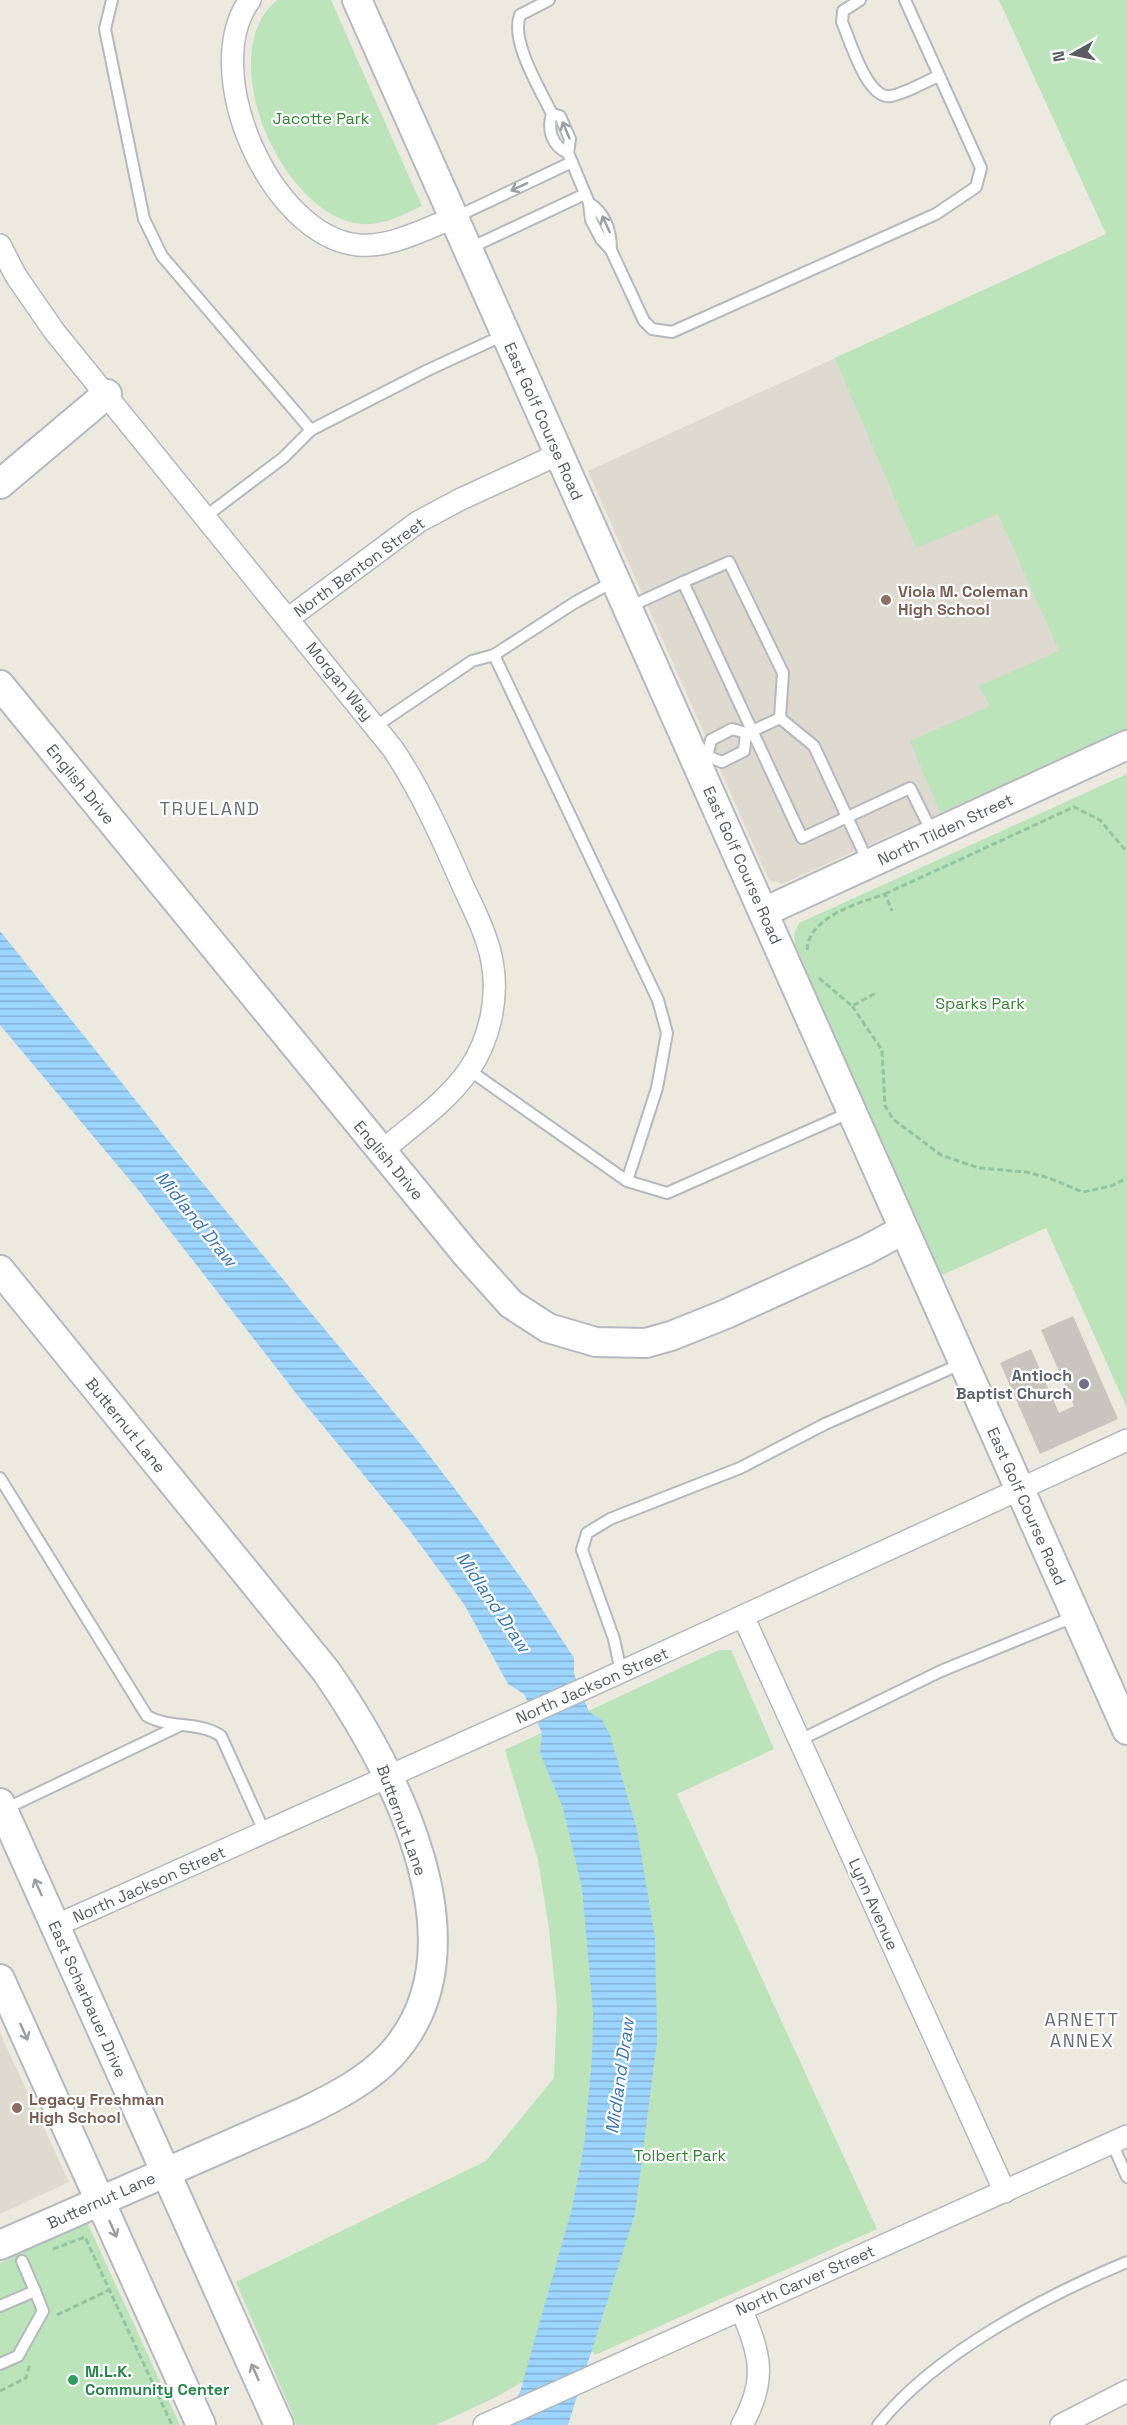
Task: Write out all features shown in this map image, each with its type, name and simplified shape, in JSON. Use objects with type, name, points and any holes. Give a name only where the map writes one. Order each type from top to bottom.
[{"type":"street","points":[[250,0],[238,21],[235,36],[238,107],[258,161],[282,196],[306,220],[329,236],[358,245],[391,242],[454,218]]},
{"type":"street","name":"East Golf Course Road","points":[[357,0],[628,608],[702,759],[764,912],[851,1112],[1127,1730]]},
{"type":"street","name":"Morgan Way","points":[[0,245],[16,276],[41,313],[376,726],[417,790],[487,942],[494,980],[490,1025],[469,1070],[450,1095],[382,1151]]},
{"type":"street","points":[[1,482],[107,394]]},
{"type":"street","name":"North Benton Street","points":[[289,618],[418,522],[459,500],[559,454]]},
{"type":"street","name":"English Drive","points":[[0,686],[478,1268],[512,1304],[548,1328],[596,1342],[646,1343],[671,1336],[866,1250],[903,1230]]},
{"type":"street","name":"North Tilden Street","points":[[764,912],[1127,746]]},
{"type":"street","name":"Butternut Lane","points":[[0,1270],[326,1671],[362,1722],[388,1776],[416,1851],[433,1928],[431,1974],[422,2005],[403,2040],[381,2066],[335,2097],[100,2200],[11,2253]]},
{"type":"street","name":"North Jackson Street","points":[[55,1926],[525,1716],[1127,1440]]},
{"type":"street","name":"Lynn Avenue","points":[[743,1616],[1005,2192]]},
{"type":"street","name":"East Scharbauer Drive","points":[[2,1807],[279,2425]]},
{"type":"street","points":[[0,1979],[201,2425]]},
{"type":"street","name":"North Carver Street","points":[[484,2425],[573,2388],[596,2374],[1120,2140]]},
{"type":"street","points":[[741,2309],[756,2343],[760,2364],[758,2388],[742,2425]]},
{"type":"street","points":[[1061,2425],[1127,2391]]},
{"type":"lane","points":[[112,0],[105,29],[144,219],[162,256],[311,430]]},
{"type":"lane","points":[[549,0],[520,15],[516,25],[518,39],[552,114],[549,123],[553,141],[570,157]]},
{"type":"lane","points":[[860,0],[843,11],[842,22],[870,87],[880,94],[890,96],[939,76]]},
{"type":"lane","points":[[552,114],[560,116],[568,132],[570,157],[587,198],[603,217],[611,236],[611,250],[644,321],[652,329],[672,332],[936,214],[976,187],[981,168],[905,0]]},
{"type":"lane","points":[[454,218],[570,157]]},
{"type":"lane","points":[[468,249],[587,198]]},
{"type":"lane","points":[[206,516],[283,458],[311,430],[428,370],[506,335]]},
{"type":"lane","points":[[628,608],[729,562],[783,673],[780,718]]},
{"type":"lane","points":[[376,726],[472,661],[494,655],[574,603],[616,580]]},
{"type":"lane","points":[[683,582],[749,732],[802,838],[910,788],[933,834]]},
{"type":"lane","points":[[494,655],[658,1000],[667,1033],[657,1088],[627,1181]]},
{"type":"lane","points":[[749,732],[744,751],[722,762],[702,759],[711,740],[732,729],[749,732],[780,718]]},
{"type":"lane","points":[[780,718],[814,746],[869,864]]},
{"type":"lane","points":[[469,1070],[627,1181],[667,1193],[851,1112]]},
{"type":"lane","points":[[621,1672],[614,1639],[582,1550],[587,1533],[610,1519],[740,1468],[825,1424],[963,1363]]},
{"type":"lane","points":[[0,1478],[147,1716],[160,1723],[211,1730],[221,1736],[264,1832]]},
{"type":"lane","points":[[800,1740],[941,1671],[1076,1616]]},
{"type":"lane","points":[[2,1807],[180,1725]]},
{"type":"lane","points":[[1120,2140],[1127,2177]]},
{"type":"lane","points":[[0,2364],[18,2356],[43,2311],[34,2290],[11,2253]]},
{"type":"lane","points":[[879,2425],[891,2409],[938,2367],[1013,2318],[1068,2287],[1127,2262]]},
{"type":"lane","points":[[0,2306],[34,2290]]},
{"type":"path","points":[[810,956],[806,948],[814,932],[838,910],[885,894],[1074,807],[1100,820],[1127,852]]},
{"type":"path","points":[[885,894],[892,911]]},
{"type":"path","points":[[817,972],[820,980],[852,1006],[882,1050],[885,1106],[893,1119],[941,1155],[979,1168],[1049,1178],[1083,1192],[1111,1186],[1127,1178]]},
{"type":"path","points":[[852,1006],[876,993]]},
{"type":"path","points":[[11,2253],[84,2237],[172,2425]]},
{"type":"path","points":[[53,2319],[61,2312],[109,2290]]},
{"type":"path","points":[[0,2391],[26,2378],[30,2354]]},
{"type":"shaded area","name":"Viola M. Coleman High School","points":[[1106,234],[1127,281],[1127,729],[782,884],[769,880],[588,471]]},
{"type":"shaded area","name":"Legacy Freshman High School","points":[[0,2033],[69,2182],[0,2214]]},
{"type":"green space","name":"Jacotte Park","points":[[277,0],[331,0],[422,206],[385,222],[361,224],[332,214],[305,193],[282,164],[265,130],[254,93],[251,57],[258,25]]},
{"type":"green space","points":[[999,0],[1127,0],[1127,729],[940,813],[910,741],[990,706],[979,686],[1059,651],[998,514],[916,548],[835,358],[1106,234]]},
{"type":"green space","name":"Sparks Park","points":[[1127,774],[1127,1408],[1046,1228],[938,1277],[795,944],[794,934],[799,923]]},
{"type":"green space","name":"Tolbert Park","points":[[719,1650],[731,1650],[774,1749],[677,1794],[877,2229],[595,2355],[587,2345],[494,2398],[436,2425],[297,2425],[236,2282],[486,2161],[554,2078],[557,2007],[549,1929],[538,1860],[505,1750]]},
{"type":"green space","points":[[87,2222],[180,2425],[0,2425],[0,2263]]},
{"type":"water","name":"Midland Draw","points":[[0,931],[186,1163],[422,1446],[478,1519],[529,1589],[574,1658],[574,1674],[589,1712],[602,1720],[610,1735],[637,1830],[655,1937],[657,2041],[635,2214],[568,2425],[503,2425],[520,2392],[572,2208],[584,2146],[592,2058],[593,2012],[582,1888],[563,1808],[540,1753],[542,1733],[524,1694],[508,1684],[464,1604],[410,1531],[299,1397],[139,1191],[0,1025]]},
{"type":"building","name":"Antioch Baptist Church","points":[[1073,1316],[1118,1419],[1040,1454],[1000,1363],[1031,1349],[1059,1413],[1074,1406],[1041,1330]]},
{"type":"place","name":"Viola M. Coleman High School","points":[[886,600]]},
{"type":"place","name":"Antioch Baptist Church","points":[[1084,1384]]},
{"type":"place","name":"Legacy Freshman High School","points":[[17,2108]]},
{"type":"place","name":"M.L.K. Community Center","points":[[73,2380]]},
{"type":"district","name":"TRUELAND","points":[[210,809]]},
{"type":"district","name":"ARNETT ANNEX","points":[[1082,2030]]}]
